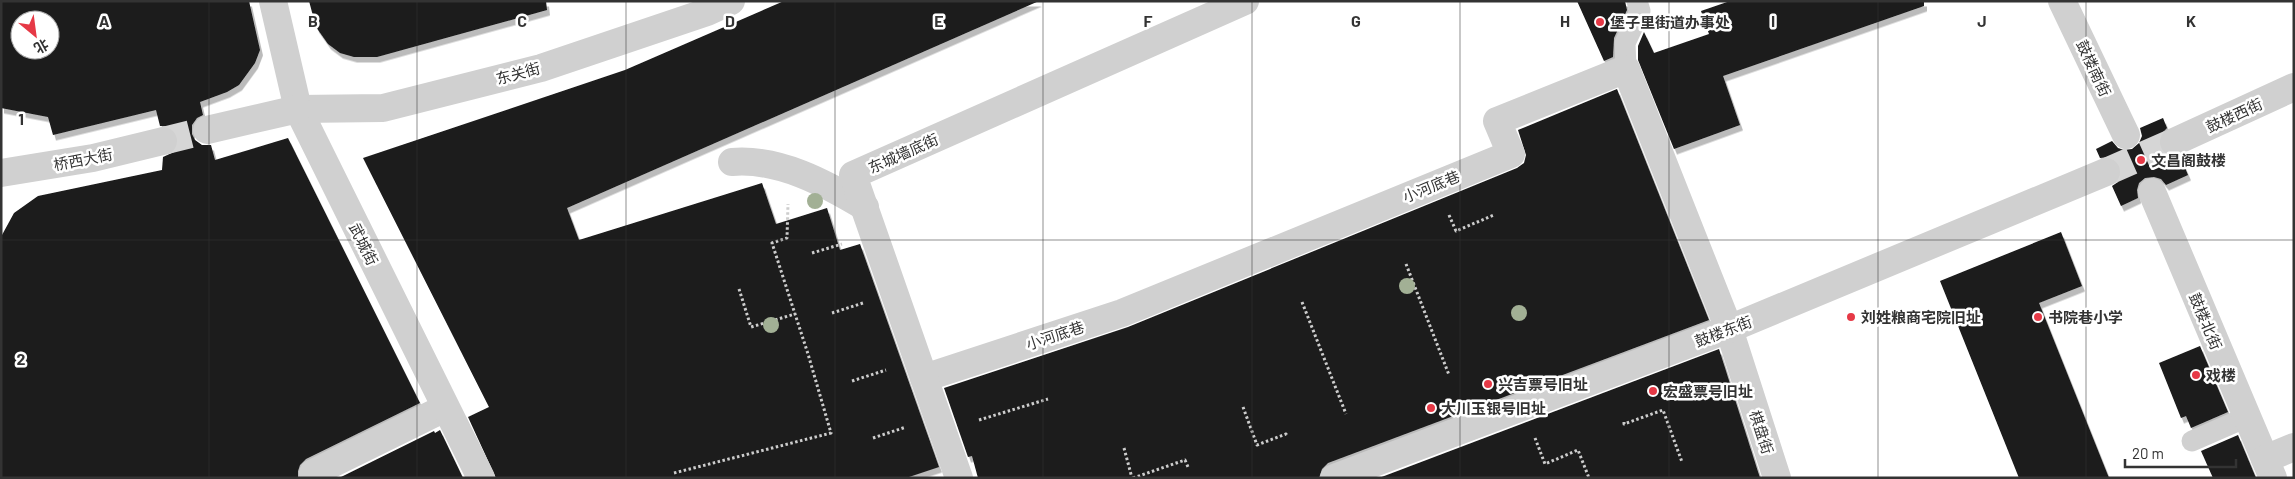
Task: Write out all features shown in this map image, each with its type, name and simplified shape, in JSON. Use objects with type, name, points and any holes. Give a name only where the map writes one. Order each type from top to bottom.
[{"type":"street","name":"武城街","points":[[273,1],[298,109],[481,478]]},
{"type":"street","name":"东关街","points":[[298,109],[384,108],[393,106],[541,68],[707,12],[731,1]]},
{"type":"street","name":"东城墙底街","points":[[959,478],[853,175],[1246,1]]},
{"type":"street","name":"鼓楼南街","points":[[2062,1],[2126,135]]},
{"type":"street","points":[[1626,69],[1729,329]]},
{"type":"street","name":"小河底巷","points":[[924,378],[1122,313],[1436,183],[1512,154],[1497,120],[1626,69]]},
{"type":"street","name":"鼓楼西街","points":[[2174,142],[2294,87]]},
{"type":"street","points":[[207,130],[298,109]]},
{"type":"street","name":"桥西大街","points":[[1,173],[93,158],[163,140]]},
{"type":"street","points":[[732,162],[765,163],[788,170],[820,182],[865,207]]},
{"type":"street","name":"鼓楼东街","points":[[1334,478],[1729,329],[2106,172]]},
{"type":"street","name":"鼓楼北街","points":[[2152,192],[2269,469]]},
{"type":"street","name":"棋盘街","points":[[1729,329],[1777,478]]},
{"type":"street","points":[[312,473],[445,408]]},
{"type":"street","points":[[2269,469],[2294,447]]},
{"type":"lane","points":[[1626,69],[1625,43],[1640,11],[1636,1]]},
{"type":"lane","points":[[2192,441],[2247,417]]},
{"type":"path","points":[[674,473],[831,434],[772,243],[787,238],[788,170]]},
{"type":"path","points":[[1436,183],[1456,231],[1494,215]]},
{"type":"path","points":[[1406,264],[1449,375]]},
{"type":"path","points":[[739,289],[751,327],[795,314]]},
{"type":"path","points":[[1302,302],[1346,414]]},
{"type":"path","points":[[979,420],[1048,399]]},
{"type":"path","points":[[1243,407],[1257,445],[1286,434],[1287,436]]},
{"type":"path","points":[[1624,422],[1624,424],[1663,410],[1682,462]]},
{"type":"path","points":[[1124,448],[1133,478],[1186,460],[1188,467]]},
{"type":"path","points":[[1545,462],[1545,464],[1578,450],[1589,478]]},
{"type":"building","points":[[1,1],[249,1],[260,50],[255,63],[239,85],[227,92],[200,102],[203,115],[197,118],[192,125],[192,134],[195,140],[202,145],[211,145],[215,160],[288,138],[420,403],[306,459],[300,465],[298,478],[1,478],[2,235],[14,213],[38,196],[162,170],[163,157],[174,152],[178,146],[178,138],[174,130],[168,126],[160,126],[156,110],[53,135],[48,117],[1,108]]},
{"type":"building","points":[[309,1],[546,1],[547,10],[377,57],[354,57],[340,53],[328,44],[316,27]]},
{"type":"building","points":[[784,1],[1039,1],[567,208],[579,240],[762,183],[776,224],[827,208],[840,250],[860,244],[939,467],[906,478],[496,478],[468,417],[489,407],[363,158],[625,70]]},
{"type":"building","name":"堡子里街道办事处","points":[[1577,1],[1625,1],[1627,10],[1614,38],[1613,57],[1604,61]]},
{"type":"building","points":[[1730,1],[1924,1],[1924,6],[1723,76],[1740,125],[1674,149],[1638,60],[1638,46],[1644,32],[1654,53],[1709,34],[1701,11]]},
{"type":"building","points":[[1617,89],[1709,320],[1328,463],[1322,469],[1319,478],[978,478],[972,456],[968,457],[944,388],[1128,327],[1517,168],[1524,163],[1526,155],[1518,130]]},
{"type":"building","name":"文昌阁鼓楼","points":[[2163,118],[2167,128],[2159,140],[2160,149],[2165,155],[2172,157],[2180,156],[2188,175],[2166,185],[2161,179],[2154,177],[2145,178],[2139,183],[2137,190],[2138,198],[2121,206],[2112,186],[2118,182],[2121,174],[2120,166],[2116,160],[2108,157],[2100,158],[2096,149],[2112,141],[2118,148],[2124,150],[2132,149],[2139,143],[2142,136],[2140,128]]},
{"type":"building","points":[[2061,232],[2082,286],[2039,303],[2109,478],[2019,478],[1940,281]]},
{"type":"building","points":[[2200,346],[2228,412],[2191,428],[2186,416],[2181,418],[2159,363]]},
{"type":"building","points":[[1719,349],[1760,478],[1379,478]]},
{"type":"building","points":[[440,430],[463,478],[339,478],[434,431],[435,433]]},
{"type":"building","points":[[2238,435],[2256,478],[2213,478],[2201,451]]},
{"type":"tunnel","points":[[163,141],[207,130]]},
{"type":"tunnel","points":[[2106,172],[2174,142]]},
{"type":"place","name":"堡子里街道办事处","points":[[1600,22]]},
{"type":"place","name":"文昌阁鼓楼","points":[[2141,160]]},
{"type":"place","name":"刘姓粮商宅院旧址","points":[[1851,317]]},
{"type":"place","name":"书院巷小学","points":[[2038,317]]},
{"type":"place","name":"戏楼","points":[[2196,375]]},
{"type":"place","name":"兴吉票号旧址","points":[[1488,384]]},
{"type":"place","name":"宏盛票号旧址","points":[[1653,391]]},
{"type":"place","name":"大川玉银号旧址","points":[[1431,408]]}]
